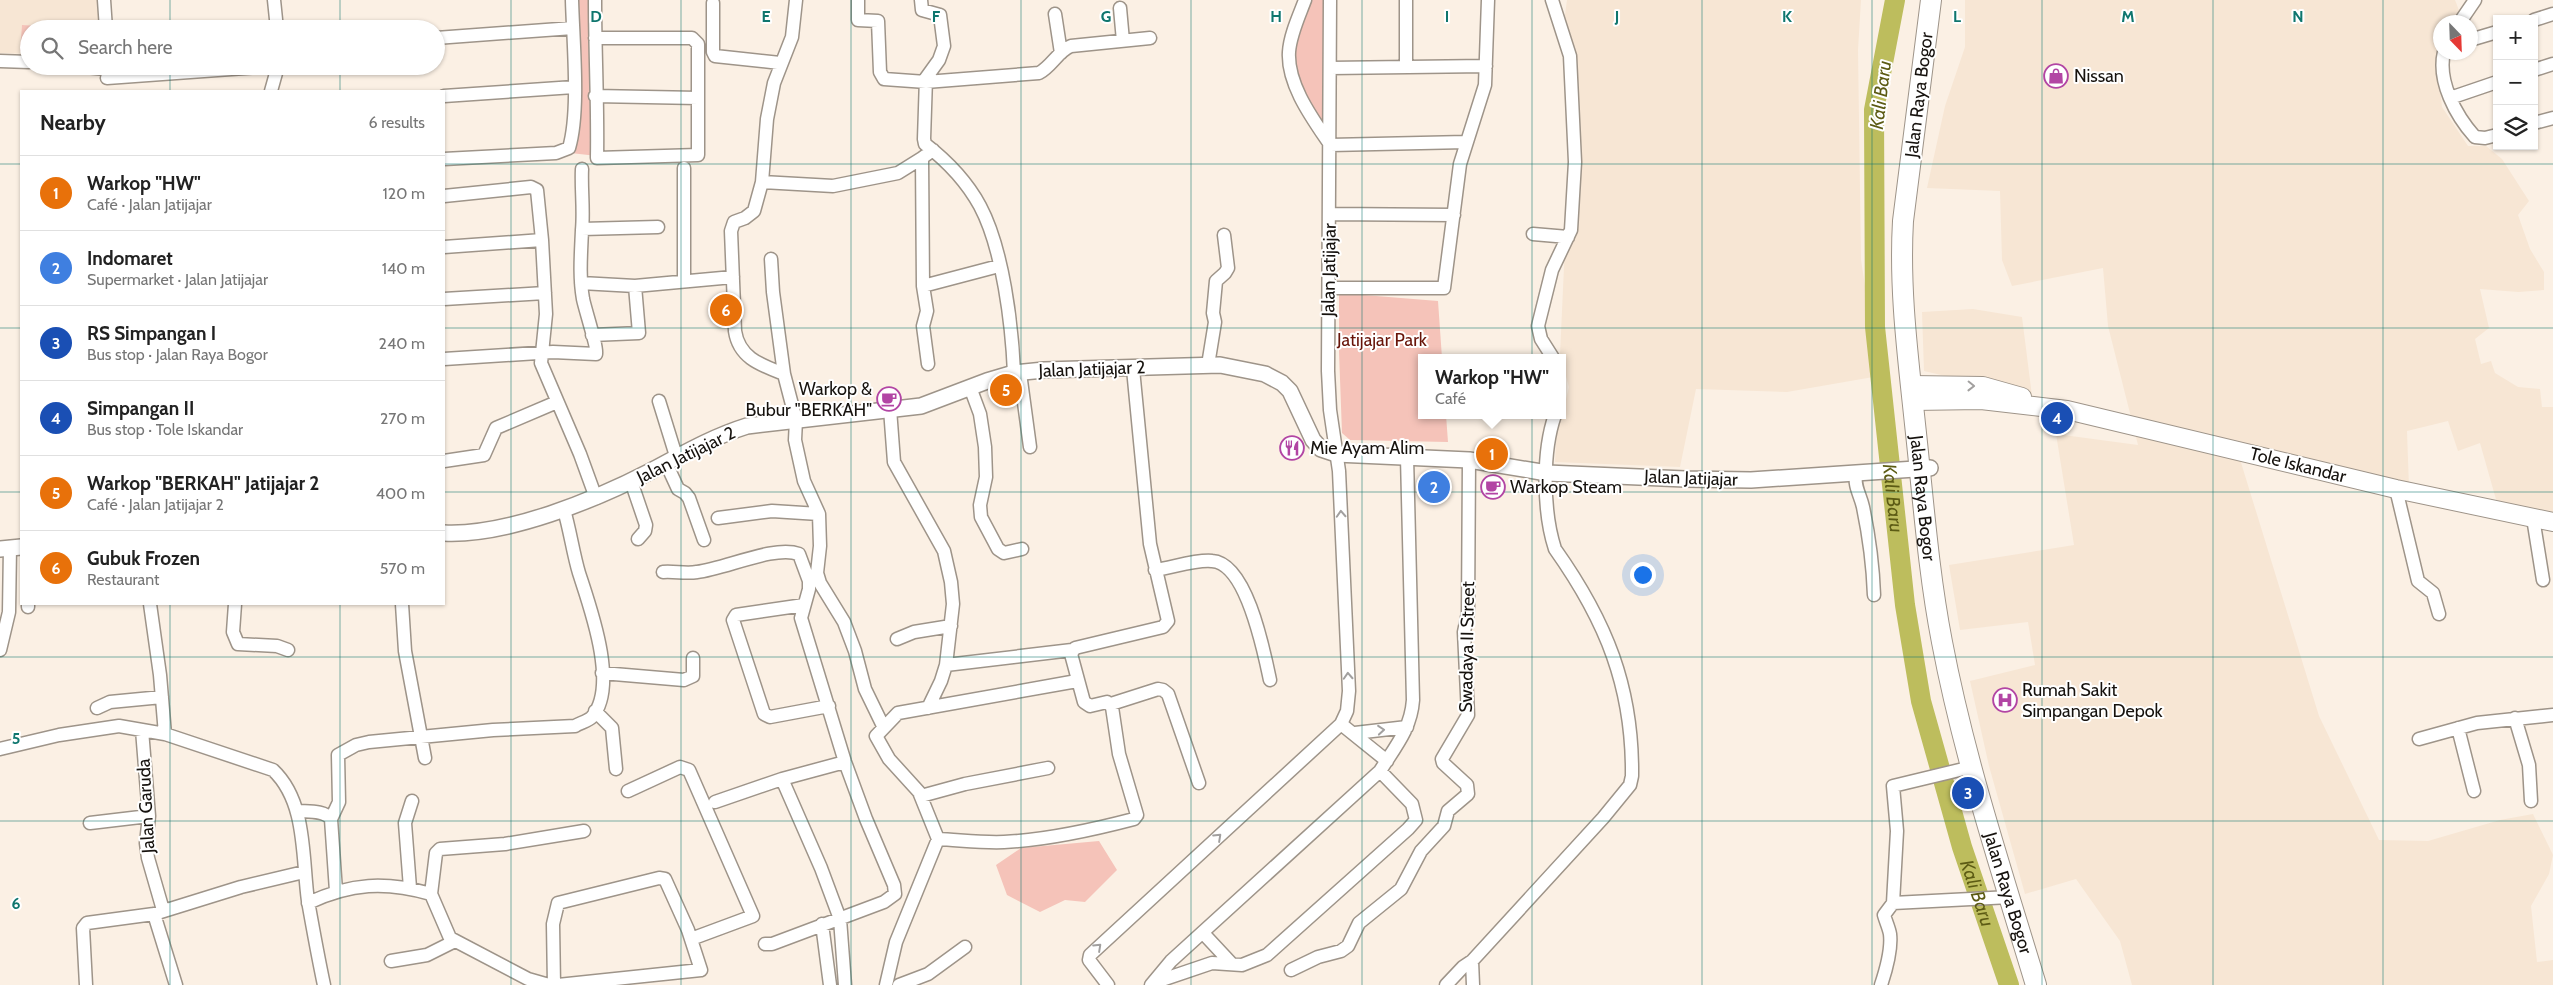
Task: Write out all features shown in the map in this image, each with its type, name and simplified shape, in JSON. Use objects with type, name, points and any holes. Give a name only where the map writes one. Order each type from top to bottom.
[{"type":"highway","name":"Jalan Raya Bogor","points":[[1918,393],[1902,282],[1903,221],[1931,0]]},
{"type":"highway","name":"Jalan Raya Bogor","points":[[1941,0],[1912,220],[1919,468],[1942,640],[1966,769],[2002,898],[2036,985]]},
{"type":"highway","name":"Jalan Raya Bogor","points":[[1919,468],[1957,664],[2002,837],[2046,985]]},
{"type":"main road","name":"Tole Iskandar","points":[[1918,393],[1993,388],[2043,406],[2396,489],[2553,522]]},
{"type":"street","points":[[104,0],[105,20]]},
{"type":"street","points":[[274,0],[276,20]]},
{"type":"street","points":[[445,159],[556,153],[569,148],[572,138],[574,87],[572,0]]},
{"type":"street","points":[[595,0],[595,38],[595,96],[597,158],[696,156],[698,153],[698,44],[692,38],[595,38]]},
{"type":"street","points":[[784,374],[750,358],[738,346],[735,331],[731,231],[734,222],[746,218],[754,211],[762,182],[767,119],[780,63],[792,38],[796,0]]},
{"type":"street","points":[[858,0],[858,20],[878,21],[880,72],[882,78],[926,82],[1039,72],[1053,64],[1061,53],[1071,46],[1150,38]]},
{"type":"street","points":[[921,0],[922,10],[940,15],[944,46],[939,60],[927,74],[924,139],[933,150],[948,162],[980,206],[987,221],[999,266],[1011,329],[1030,447]]},
{"type":"street","points":[[1304,0],[1292,40],[1290,63],[1303,100],[1330,144],[1466,142]]},
{"type":"street","name":"Jalan Jatijajar","points":[[1330,0],[1328,391],[1336,454],[1469,460],[1547,473],[1751,480],[1919,468]]},
{"type":"street","points":[[1406,0],[1406,67]]},
{"type":"street","points":[[1329,288],[1444,288],[1466,142],[1483,94],[1486,66],[1488,0]]},
{"type":"street","points":[[1551,354],[1541,339],[1538,326],[1552,270],[1573,223],[1575,194],[1570,56],[1552,0]]},
{"type":"street","points":[[2465,15],[2475,0]]},
{"type":"street","points":[[713,3],[713,54],[780,63]]},
{"type":"street","points":[[1120,8],[1123,41]]},
{"type":"street","points":[[1055,14],[1061,53]]},
{"type":"street","points":[[2538,19],[2553,14]]},
{"type":"street","points":[[445,37],[573,28]]},
{"type":"street","points":[[2478,38],[2493,33]]},
{"type":"street","points":[[2444,60],[2443,75],[2450,98],[2476,137],[2486,138],[2493,136]]},
{"type":"street","points":[[0,61],[20,62]]},
{"type":"street","points":[[2538,69],[2553,64]]},
{"type":"street","points":[[1330,68],[1486,66]]},
{"type":"street","points":[[107,75],[107,90]]},
{"type":"street","points":[[270,90],[275,75]]},
{"type":"street","points":[[2450,98],[2493,83]]},
{"type":"street","points":[[445,96],[574,87]]},
{"type":"street","points":[[595,96],[698,98]]},
{"type":"street","points":[[2538,122],[2553,118]]},
{"type":"street","points":[[762,182],[833,186],[898,173],[933,150]]},
{"type":"street","points":[[922,158],[923,286],[927,307],[923,326],[928,364]]},
{"type":"street","points":[[684,168],[684,281]]},
{"type":"street","points":[[445,359],[541,353],[595,355],[597,348],[592,335],[581,283],[582,169]]},
{"type":"street","points":[[445,196],[534,188],[538,194],[546,327],[541,363],[596,498]]},
{"type":"street","points":[[1330,214],[1454,215]]},
{"type":"street","points":[[582,229],[658,227]]},
{"type":"street","points":[[1533,234],[1568,237]]},
{"type":"street","points":[[1208,365],[1215,322],[1213,313],[1216,281],[1228,268],[1224,235]]},
{"type":"street","points":[[445,247],[542,240]]},
{"type":"street","points":[[771,259],[773,292],[784,374],[796,420],[795,440],[804,481],[819,514],[820,546],[817,573],[820,583],[844,622],[855,651],[865,689],[883,726]]},
{"type":"street","points":[[923,286],[999,266]]},
{"type":"street","points":[[581,283],[635,286],[732,278]]},
{"type":"street","points":[[592,335],[639,333],[635,286]]},
{"type":"street","points":[[445,299],[545,293]]},
{"type":"street","name":"Jalan Jatijajar 2","points":[[445,533],[468,533],[489,530],[564,510],[596,498],[722,434],[747,426],[921,406],[1017,373],[1208,365],[1250,370],[1265,374],[1282,383],[1294,398],[1313,440],[1321,449],[1336,454]]},
{"type":"street","points":[[946,665],[1072,650],[1166,625],[1168,616],[1150,544],[1133,369]]},
{"type":"street","points":[[970,388],[980,414],[986,447],[986,477],[980,505],[983,522],[998,550],[1004,553],[1022,549]]},
{"type":"street","points":[[659,401],[678,489],[685,492],[689,498],[704,540]]},
{"type":"street","points":[[445,461],[482,456],[488,450],[492,433],[496,428],[557,402]]},
{"type":"street","points":[[890,409],[894,462],[899,474],[923,511],[944,551],[949,569],[953,604],[946,665],[942,681],[928,708]]},
{"type":"street","points":[[1446,985],[1463,967],[1472,962],[1603,818],[1630,785],[1632,776],[1628,713],[1623,682],[1608,640],[1555,549],[1548,520],[1547,473],[1549,438],[1554,419]]},
{"type":"street","points":[[1108,985],[1089,960],[1090,955],[1341,724],[1347,711],[1349,691],[1339,471],[1336,454]]},
{"type":"street","points":[[1152,984],[1171,961],[1383,766],[1412,717],[1407,457]]},
{"type":"street","name":"Swadaya II Street","points":[[1291,970],[1318,957],[1341,951],[1348,946],[1359,923],[1401,890],[1421,851],[1444,826],[1448,811],[1468,794],[1467,785],[1443,763],[1442,759],[1468,716],[1464,632],[1468,613],[1469,460]]},
{"type":"street","points":[[1856,474],[1854,483],[1863,505],[1873,568],[1874,595]]},
{"type":"street","points":[[631,481],[646,525],[645,532],[638,539]]},
{"type":"street","points":[[2396,489],[2418,581],[2433,593],[2439,614]]},
{"type":"street","points":[[336,891],[331,819],[338,802],[338,755],[363,744],[493,730],[575,726],[591,718],[601,695],[600,646],[564,510]]},
{"type":"street","points":[[718,518],[772,511],[819,514]]},
{"type":"street","points":[[2534,518],[2543,580]]},
{"type":"street","points":[[0,650],[8,612],[11,548]]},
{"type":"street","points":[[663,572],[696,573],[764,555],[794,552],[799,554],[809,581],[809,589],[801,618],[845,762],[866,819],[894,885],[895,894],[884,902],[772,944],[765,944]]},
{"type":"street","points":[[1155,570],[1213,561],[1229,568],[1247,598],[1255,620],[1270,680]]},
{"type":"street","points":[[804,604],[736,615],[733,620],[764,714],[770,717],[829,706]]},
{"type":"street","points":[[150,605],[165,734]]},
{"type":"street","points":[[235,605],[233,632],[238,644],[277,646],[288,650]]},
{"type":"street","points":[[402,605],[405,651],[423,737],[425,758]]},
{"type":"street","points":[[897,639],[914,632],[951,626]]},
{"type":"street","points":[[1072,650],[1071,654],[1076,681],[1086,706],[1107,702],[1111,704],[1158,689],[1168,694],[1199,784]]},
{"type":"street","points":[[602,673],[684,680],[693,676],[693,658]]},
{"type":"street","points":[[886,985],[896,942],[938,839],[921,796],[889,758],[876,736],[883,726],[898,713],[1076,681]]},
{"type":"street","points":[[97,708],[110,702],[162,697]]},
{"type":"street","points":[[938,839],[1004,842],[1102,828],[1134,819],[1137,815],[1136,808],[1119,754],[1111,704]]},
{"type":"street","points":[[595,711],[612,728],[616,769]]},
{"type":"street","points":[[2419,739],[2458,728],[2515,718],[2553,715]]},
{"type":"street","points":[[2515,718],[2529,765],[2531,801]]},
{"type":"street","points":[[1152,984],[1212,963],[1242,965],[1250,963],[1277,948],[1416,820],[1412,804],[1383,766],[1355,733],[1341,724]]},
{"type":"street","points":[[0,749],[60,735],[119,726],[165,734],[273,770],[282,778],[297,811],[308,903],[324,985]]},
{"type":"street","points":[[1355,733],[1407,727]]},
{"type":"street","points":[[2458,728],[2474,791]]},
{"type":"street","name":"Jalan Garuda","points":[[142,730],[148,816],[148,858],[158,912],[176,985]]},
{"type":"street","points":[[715,802],[782,779],[845,762]]},
{"type":"street","points":[[628,791],[680,767],[689,770],[753,916],[691,939]]},
{"type":"street","points":[[921,796],[965,784],[1048,768]]},
{"type":"street","points":[[1882,985],[1889,960],[1890,941],[1890,933],[1884,915],[1893,903],[1897,831],[1893,786],[1934,778],[1966,769]]},
{"type":"street","points":[[782,779],[821,868],[840,919],[845,985]]},
{"type":"street","points":[[410,888],[405,823],[412,800]]},
{"type":"street","points":[[297,811],[328,814],[331,819]]},
{"type":"street","points":[[90,823],[148,816]]},
{"type":"street","points":[[549,985],[528,979],[450,938],[430,894],[436,853],[440,849],[505,844],[584,831]]},
{"type":"street","points":[[86,985],[84,925],[158,912],[275,878],[304,872]]},
{"type":"street","points":[[554,985],[553,924],[555,906],[561,901],[659,878],[665,879],[691,939],[701,970],[637,981],[558,985]]},
{"type":"street","points":[[308,903],[336,891],[395,885],[430,894]]},
{"type":"street","points":[[1893,903],[2002,898]]},
{"type":"street","points":[[822,924],[830,985]]},
{"type":"street","points":[[1203,933],[1231,963]]},
{"type":"street","points":[[391,961],[427,955],[455,941]]},
{"type":"street","points":[[899,985],[928,974],[965,947]]},
{"type":"street","points":[[1472,962],[1473,985]]},
{"type":"shaded area","points":[[0,0],[98,0],[99,20],[20,20],[20,54],[0,53]]},
{"type":"shaded area","points":[[1567,0],[1861,0],[1858,50],[1861,260],[1879,376],[1787,392],[1696,389],[1680,467],[1555,462],[1557,425],[1559,419],[1566,419],[1566,399],[1569,387],[1566,376],[1566,354],[1560,354],[1572,90],[1563,29]]},
{"type":"shaded area","points":[[1965,0],[2455,0],[2460,13],[2458,15],[2433,15],[2433,60],[2438,60],[2442,107],[2468,146],[2486,146],[2502,159],[2529,201],[2518,215],[2530,249],[2544,272],[2544,290],[2518,292],[2480,289],[2489,328],[2475,339],[2481,364],[2491,361],[2495,373],[2518,387],[2540,389],[2542,407],[2553,407],[2553,521],[2499,510],[2480,443],[2458,451],[2448,421],[2407,431],[2409,488],[2235,443],[2319,716],[2379,840],[2428,841],[2500,820],[2533,814],[2553,855],[2549,874],[2531,906],[2537,962],[2553,960],[2553,985],[2132,985],[2120,941],[2076,879],[2025,894],[1989,766],[1970,681],[2035,665],[2028,622],[1960,630],[1949,565],[2074,545],[2056,434],[2138,445],[2108,326],[2103,268],[2012,286],[2002,260],[2000,191],[1927,188],[1945,106],[1965,47]]},
{"type":"shaded area","points":[[1973,309],[2022,317],[2032,396],[1924,371],[1922,312]]},
{"type":"green space","points":[[572,0],[595,0],[597,156],[562,152],[569,148]]},
{"type":"green space","points":[[1305,0],[1330,0],[1330,143],[1293,76],[1291,40]]},
{"type":"green space","name":"Jatijajar Park","points":[[1339,293],[1438,301],[1442,354],[1418,354],[1418,419],[1446,419],[1448,442],[1350,440],[1342,433]]},
{"type":"green space","points":[[1099,841],[1117,870],[1085,902],[1065,900],[1040,912],[1007,895],[996,865],[1021,848]]},
{"type":"waterway","name":"Kali Baru","points":[[1895,0],[1874,110],[1875,327],[1905,605],[1921,701],[1962,847],[2009,985]]},
{"type":"place","name":"Nissan","points":[[2056,76]]},
{"type":"place","name":"Gubuk Frozen","points":[[726,310]]},
{"type":"place","name":"Warkop \"BERKAH\" Jatijajar 2","points":[[1006,390]]},
{"type":"place","name":"Warkop & Bubur \"BERKAH\"","points":[[889,399]]},
{"type":"place","name":"Simpangan II","points":[[2057,418]]},
{"type":"place","name":"Mie Ayam Alim","points":[[1292,448]]},
{"type":"place","name":"Warkop \"HW\"","points":[[1492,454]]},
{"type":"place","name":"Indomaret","points":[[1434,487]]},
{"type":"place","name":"Warkop Steam","points":[[1493,487]]},
{"type":"place","name":"Rumah Sakit Simpangan Depok","points":[[2005,700]]},
{"type":"place","name":"RS Simpangan I","points":[[1968,793]]}]
